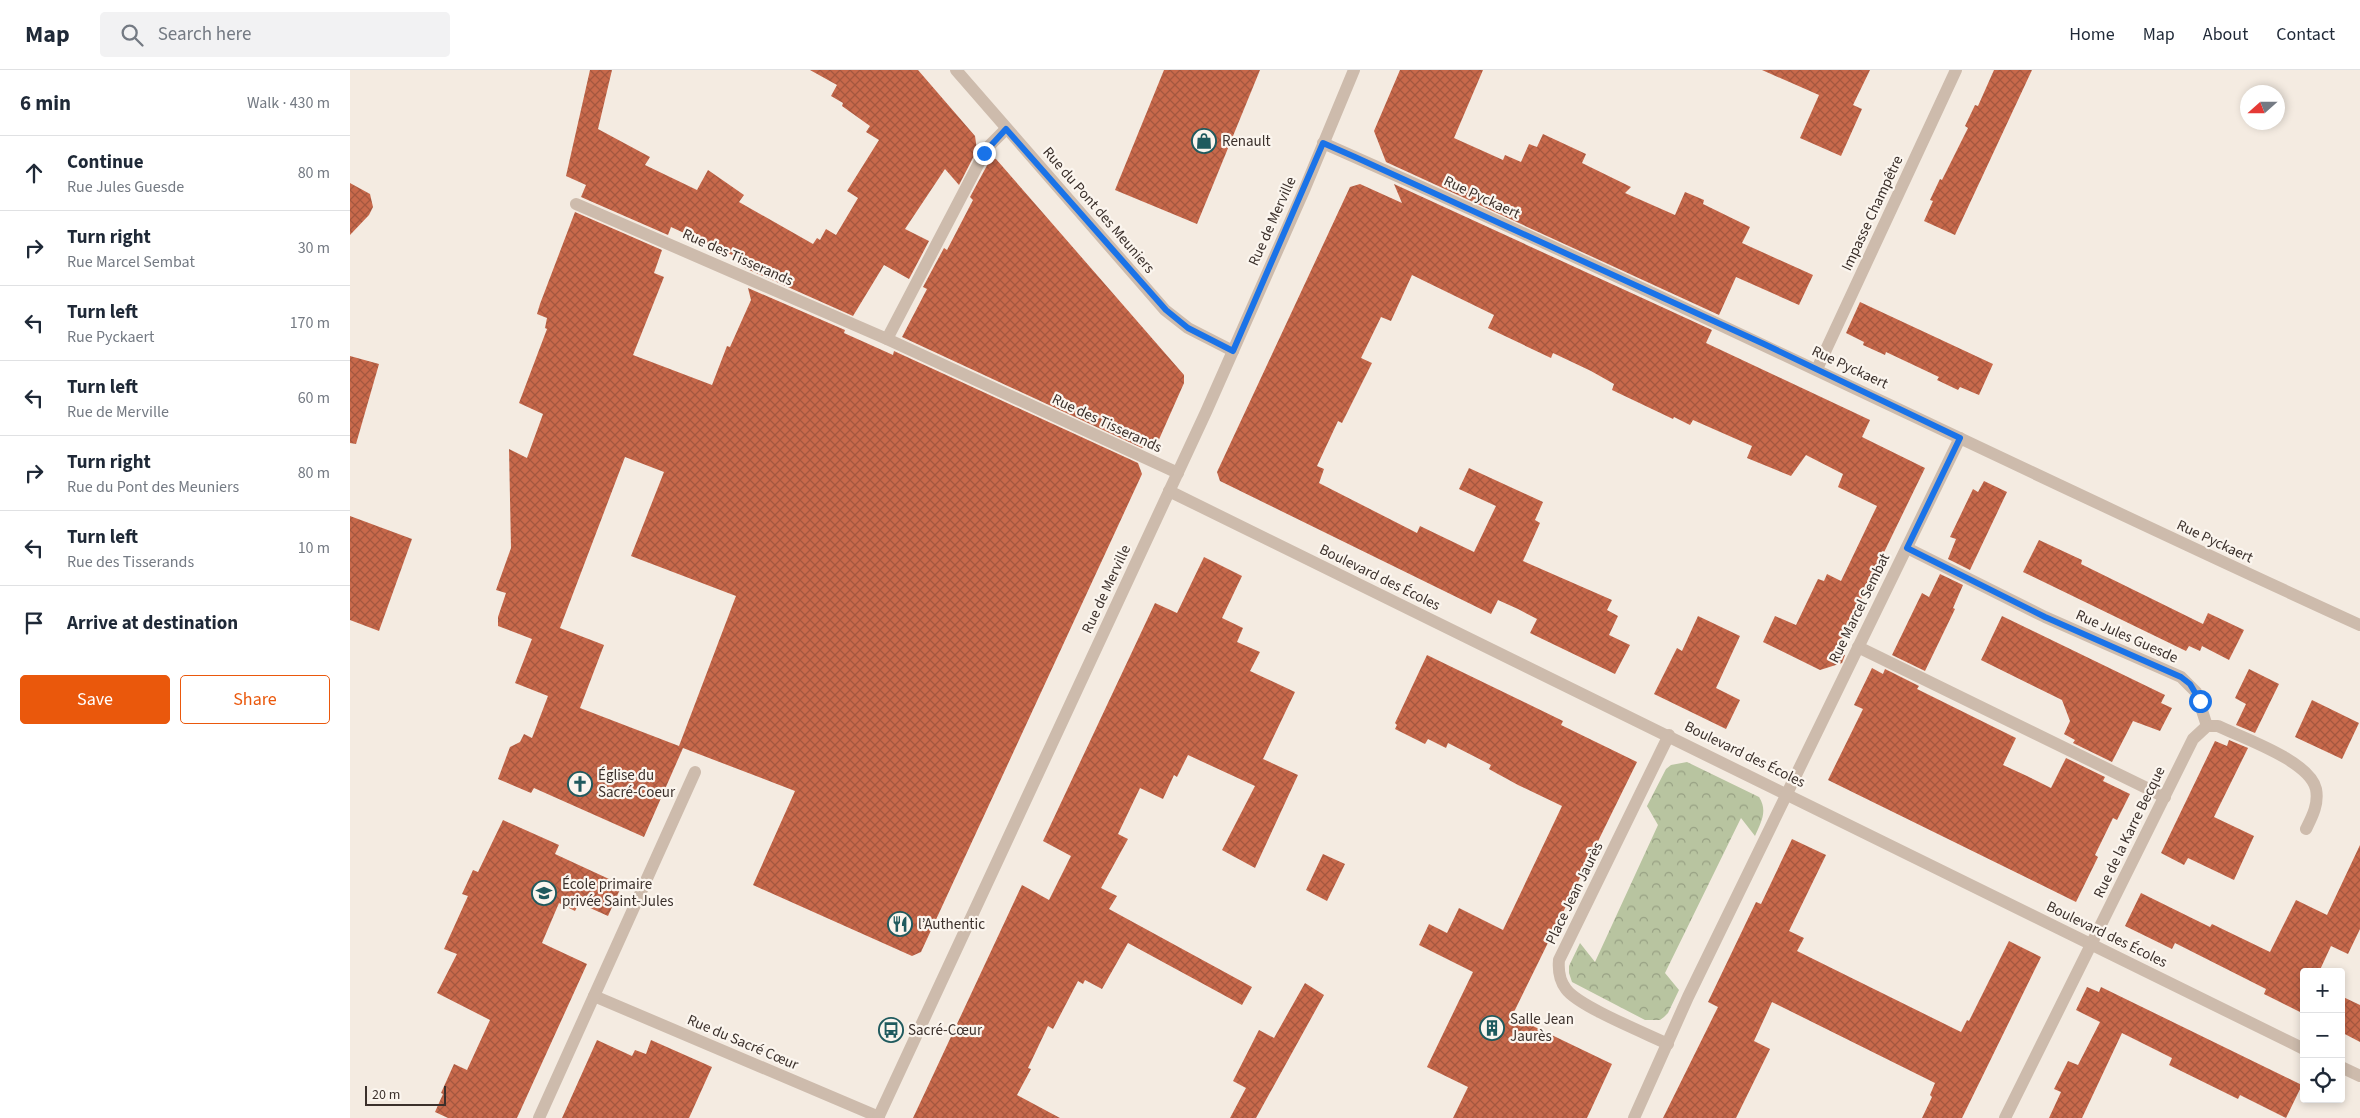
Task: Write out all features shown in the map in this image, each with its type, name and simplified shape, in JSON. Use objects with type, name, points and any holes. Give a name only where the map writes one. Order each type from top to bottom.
[{"type":"street","name":"Rue du Pont des Meuniers","points":[[956,70],[1166,310],[1188,328],[1233,351]]},
{"type":"street","name":"Rue de Merville","points":[[878,1118],[1178,473],[1233,351],[1354,70]]},
{"type":"street","name":"Impasse Champêtre","points":[[1817,369],[1956,70]]},
{"type":"street","points":[[887,339],[980,161],[994,140],[1006,129]]},
{"type":"street","name":"Rue Pyckaert","points":[[1323,143],[1817,369],[2152,530],[2360,625]]},
{"type":"street","name":"Rue des Tisserands","points":[[576,204],[887,339],[1178,473]]},
{"type":"street","name":"Rue Marcel Sembat","points":[[1787,794],[1960,438]]},
{"type":"street","name":"Boulevard des Écoles","points":[[1169,492],[1474,642],[1669,735],[2300,1047]]},
{"type":"street","name":"Rue Jules Guesde","points":[[1907,548],[2052,620],[2181,677],[2196,692],[2207,726]]},
{"type":"street","points":[[1858,647],[2165,797]]},
{"type":"street","points":[[2207,726],[2218,726],[2289,760],[2307,774],[2316,787],[2317,798],[2315,809],[2306,829]]},
{"type":"street","name":"Rue de la Karre Becque","points":[[2005,1118],[2193,739],[2207,726]]},
{"type":"street","name":"Place Jean Jaurès","points":[[1668,1044],[1573,997],[1566,989],[1558,971],[1559,960],[1669,735]]},
{"type":"street","points":[[539,1118],[695,772]]},
{"type":"street","points":[[1634,1118],[1787,794]]},
{"type":"street","name":"Rue du Sacré Cœur","points":[[594,996],[878,1118]]},
{"type":"street","points":[[2345,1070],[2360,1076]]},
{"type":"green space","points":[[1687,762],[1759,797],[1762,802],[1763,816],[1755,836],[1741,818],[1665,973],[1679,990],[1668,1013],[1664,1017],[1660,1020],[1645,1020],[1572,982],[1569,966],[1580,943],[1595,962],[1658,825],[1647,806],[1666,769],[1671,765]]},
{"type":"building","points":[[590,70],[612,70],[598,129],[650,157],[645,165],[697,190],[708,170],[744,195],[739,202],[813,244],[817,238],[820,240],[826,229],[836,235],[858,198],[847,191],[879,140],[866,132],[870,126],[842,106],[843,103],[831,96],[837,85],[810,70],[918,70],[975,136],[977,150],[959,185],[945,169],[905,229],[929,241],[909,279],[884,265],[853,316],[745,268],[743,260],[671,227],[668,235],[581,197],[586,185],[566,176]]},
{"type":"building","points":[[1164,70],[1260,70],[1197,224],[1115,190]]},
{"type":"building","points":[[1400,70],[1483,70],[1454,138],[1503,160],[1505,155],[1521,162],[1529,144],[1537,147],[1543,134],[1586,154],[1582,163],[1631,187],[1625,193],[1675,215],[1685,192],[1704,200],[1703,204],[1750,227],[1742,243],[1813,275],[1799,305],[1736,277],[1719,315],[1386,162],[1374,131]]},
{"type":"building","points":[[1762,70],[1870,70],[1853,105],[1862,109],[1841,156],[1800,138],[1819,95]]},
{"type":"building","points":[[1994,70],[2032,70],[1955,235],[1924,221],[1933,201],[1930,200],[1968,128],[1965,126],[1975,105],[1978,106]]},
{"type":"building","points":[[991,158],[996,159],[1184,375],[1184,383],[1157,444],[1142,448],[902,337],[927,289],[923,287],[944,248],[947,250],[973,200],[970,197]]},
{"type":"building","points":[[350,183],[370,194],[373,207],[369,215],[350,235]]},
{"type":"building","points":[[1360,184],[1402,203],[1394,184],[1712,330],[1706,343],[1870,420],[1862,437],[1925,468],[1836,651],[1845,655],[1842,663],[1820,670],[1763,642],[1775,616],[1796,625],[1818,579],[1824,581],[1827,574],[1841,581],[1877,506],[1838,487],[1843,474],[1806,455],[1791,476],[1747,458],[1752,446],[1693,420],[1690,425],[1674,417],[1673,419],[1612,390],[1614,384],[1591,371],[1553,353],[1551,358],[1488,328],[1494,315],[1412,275],[1391,321],[1381,317],[1361,358],[1372,363],[1342,423],[1338,421],[1317,466],[1324,469],[1319,483],[1417,533],[1420,526],[1474,552],[1496,506],[1459,489],[1469,468],[1543,502],[1535,520],[1540,523],[1523,561],[1612,600],[1607,610],[1618,616],[1609,635],[1630,645],[1615,674],[1530,633],[1537,619],[1518,609],[1498,600],[1491,614],[1220,481],[1217,472],[1350,187]]},
{"type":"building","points":[[575,212],[662,250],[654,273],[664,277],[633,355],[712,385],[727,346],[730,347],[751,300],[748,288],[845,330],[844,333],[893,355],[894,351],[1138,463],[1142,474],[921,952],[912,956],[753,885],[795,791],[683,748],[644,837],[534,788],[531,793],[498,779],[510,747],[520,742],[524,734],[532,738],[548,696],[515,683],[532,639],[498,626],[498,617],[506,593],[496,590],[511,548],[509,449],[527,458],[543,414],[519,403],[547,329],[545,328],[547,318],[537,314]],"holes":[[[625,457],[664,472],[631,556],[736,596],[679,746],[580,708],[604,645],[560,628]]]},
{"type":"building","points":[[1860,302],[1993,364],[1979,395],[1960,387],[1958,390],[1937,380],[1939,377],[1886,352],[1885,355],[1863,345],[1864,342],[1846,333]]},
{"type":"building","points":[[350,356],[379,364],[356,444],[350,443]]},
{"type":"building","points":[[1984,481],[2007,492],[1970,570],[1948,559],[1956,539],[1950,537],[1973,489],[1978,492]]},
{"type":"building","points":[[350,516],[412,539],[379,631],[350,620]]},
{"type":"building","points":[[2039,540],[2082,560],[2081,564],[2203,624],[2208,613],[2244,630],[2229,660],[2202,646],[2200,651],[2189,646],[2186,651],[2023,572]]},
{"type":"building","points":[[1204,557],[1242,576],[1222,618],[1243,628],[1237,642],[1260,652],[1250,671],[1295,692],[1263,759],[1298,775],[1255,868],[1222,850],[1255,786],[1188,755],[1177,777],[1174,775],[1163,799],[1140,788],[1118,834],[1128,839],[1101,888],[1117,896],[1109,909],[1252,987],[1242,1005],[1128,943],[1102,989],[1085,980],[1083,984],[1078,981],[1053,1029],[1048,1026],[1028,1068],[1031,1069],[1017,1095],[1060,1118],[913,1118],[1022,885],[1049,900],[1071,856],[1043,841],[1155,603],[1177,613]]},
{"type":"building","points":[[1940,574],[1963,585],[1953,608],[1955,609],[1925,671],[1892,655],[1922,593],[1929,597]]},
{"type":"building","points":[[1698,616],[1740,636],[1716,688],[1740,700],[1726,729],[1654,694],[1677,648],[1682,651]]},
{"type":"building","points":[[2002,616],[2165,695],[2161,703],[2172,708],[2160,731],[2133,721],[2112,762],[2073,743],[2075,740],[2064,734],[2070,721],[2062,700],[1981,660]]},
{"type":"building","points":[[1427,655],[1563,721],[1561,725],[1637,762],[1512,1016],[1612,1064],[1587,1118],[1453,1118],[1468,1087],[1427,1067],[1473,972],[1419,945],[1429,924],[1447,933],[1459,908],[1503,930],[1562,806],[1489,769],[1491,765],[1448,743],[1446,748],[1428,739],[1425,744],[1395,729],[1397,725],[1395,723]]},
{"type":"building","points":[[1872,668],[1883,674],[1885,669],[1919,686],[1917,689],[2016,738],[2003,765],[2051,788],[2066,758],[2105,777],[2103,781],[2130,794],[2117,820],[2113,818],[2095,855],[2098,857],[2076,902],[1828,780],[1863,709],[1854,705]]},
{"type":"building","points":[[2249,669],[2279,684],[2255,733],[2236,725],[2246,704],[2235,698]]},
{"type":"building","points":[[2312,700],[2359,723],[2342,759],[2295,737]]},
{"type":"building","points":[[2229,740],[2248,748],[2214,817],[2254,836],[2234,880],[2188,858],[2184,865],[2161,853],[2215,741],[2227,746]]},
{"type":"building","points":[[503,820],[559,845],[555,854],[622,885],[608,916],[579,903],[575,911],[559,903],[542,943],[587,964],[517,1118],[448,1118],[435,1112],[443,1094],[441,1093],[454,1064],[467,1070],[490,1020],[437,993],[457,954],[444,949],[468,896],[462,894],[473,870],[478,872]]},
{"type":"building","points":[[1792,839],[1826,855],[1789,931],[1804,938],[1797,951],[1961,1032],[1967,1020],[1969,1021],[2009,941],[2041,957],[1962,1118],[1922,1118],[1932,1097],[1930,1095],[1935,1083],[1772,1002],[1754,1041],[1770,1049],[1736,1118],[1663,1118],[1718,1007],[1708,1002],[1756,902],[1761,904]]},
{"type":"building","points":[[2360,845],[2360,929],[2348,954],[2331,946],[2321,968],[2300,968],[2300,1012],[2264,994],[2266,989],[2175,943],[2172,949],[2125,926],[2141,893],[2210,927],[2212,924],[2270,952],[2296,900],[2327,915]]},
{"type":"building","points":[[1323,854],[1345,864],[1327,901],[1306,890]]},
{"type":"building","points":[[1305,983],[1324,995],[1256,1118],[1230,1118],[1246,1088],[1233,1081],[1259,1030],[1274,1038]]},
{"type":"building","points":[[2087,987],[2099,992],[2101,987],[2300,1084],[2300,1089],[2286,1118],[2240,1095],[2238,1099],[2169,1065],[2172,1058],[2122,1033],[2082,1118],[2049,1118],[2061,1092],[2054,1089],[2068,1061],[2078,1065],[2100,1022],[2076,1010]]},
{"type":"building","points":[[2345,998],[2360,1005],[2360,1042],[2345,1034]]},
{"type":"building","points":[[597,1040],[632,1056],[635,1050],[646,1054],[651,1040],[712,1067],[689,1118],[562,1118]]},
{"type":"place","name":"Renault","points":[[1204,141]]},
{"type":"place","name":"Église du Sacré-Coeur","points":[[580,784]]},
{"type":"place","name":"École primaire privée Saint-Jules","points":[[544,893]]},
{"type":"place","name":"l’Authentic","points":[[900,924]]},
{"type":"place","name":"Salle Jean Jaurès","points":[[1492,1028]]},
{"type":"place","name":"Sacré-Cœur","points":[[891,1030]]},
{"type":"route","points":[[984,153],[1006,129],[1166,310],[1188,328],[1233,351],[1323,143],[1355,157],[1764,344],[1960,438],[1907,548],[2066,627],[2181,677],[2190,684],[2200,701]]}]
